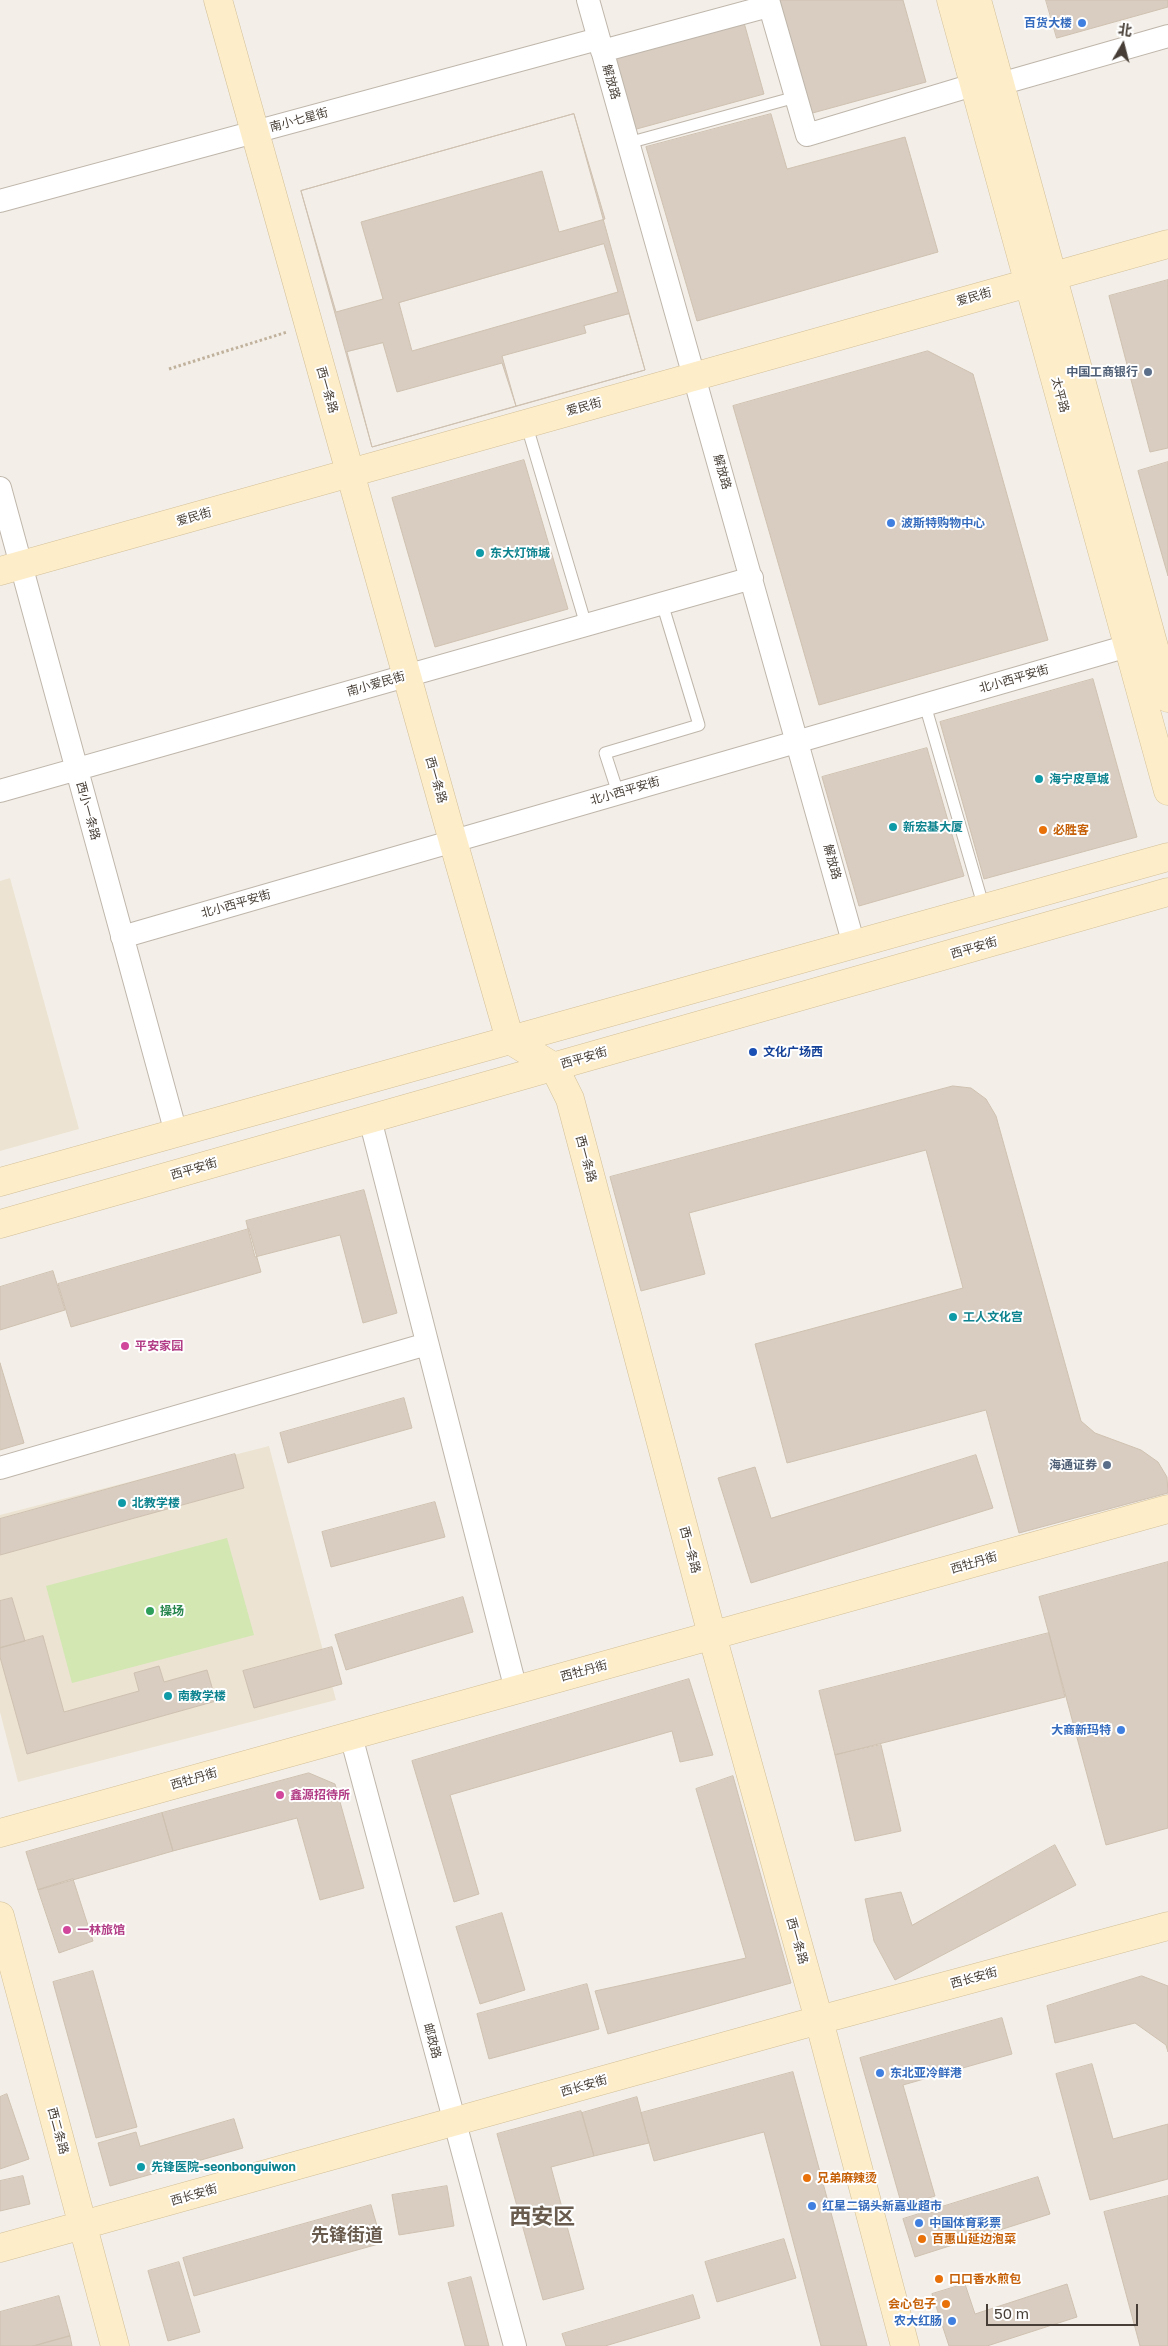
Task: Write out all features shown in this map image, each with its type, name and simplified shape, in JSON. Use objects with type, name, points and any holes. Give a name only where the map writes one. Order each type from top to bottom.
[{"type":"street","name":"西一条路","points":[[218,0],[406,676],[510,1040]]},
{"type":"street","name":"解放路","points":[[588,0],[799,741],[854,944]]},
{"type":"street","name":"太平路","points":[[951,0],[987,84],[1041,278],[1168,698]]},
{"type":"street","name":"太平路","points":[[977,0],[987,84]]},
{"type":"street","name":"南小七星街","points":[[0,200],[255,132],[769,3]]},
{"type":"street","points":[[769,3],[807,135],[987,84],[1168,36]]},
{"type":"street","name":"爱民街","points":[[10,568],[1168,244]]},
{"type":"street","name":"太平路","points":[[1041,278],[1128,646],[1168,791]]},
{"type":"street","name":"西小一条路","points":[[0,488],[10,568],[77,769],[176,1133]]},
{"type":"street","name":"南小爱民街","points":[[0,791],[752,578]]},
{"type":"street","name":"北小西平安街","points":[[122,937],[1128,646]]},
{"type":"street","points":[[0,1182],[1168,857]]},
{"type":"street","name":"西平安街","points":[[0,1224],[1168,892]]},
{"type":"street","points":[[510,1040],[554,1066]]},
{"type":"street","name":"西一条路","points":[[554,1066],[570,1100],[712,1636],[819,2020],[905,2346]]},
{"type":"street","points":[[370,1119],[516,1690]]},
{"type":"street","points":[[0,1468],[427,1344]]},
{"type":"street","name":"西牡丹街","points":[[0,1833],[1168,1509]]},
{"type":"street","name":"邮政路","points":[[351,1736],[515,2346]]},
{"type":"street","name":"西二条路","points":[[0,1916],[116,2346]]},
{"type":"street","name":"西长安街","points":[[0,2248],[819,2020],[1168,1926]]},
{"type":"lane","points":[[628,143],[796,97]]},
{"type":"lane","points":[[526,423],[586,625]]},
{"type":"lane","points":[[618,794],[605,753],[699,725],[662,603]]},
{"type":"lane","points":[[925,705],[984,908]]},
{"type":"path","points":[[169,369],[309,325]]},
{"type":"shaded area","points":[[10,878],[79,1129],[0,1151],[0,881]]},
{"type":"shaded area","points":[[269,1446],[336,1700],[18,1782],[0,1712],[0,1515]]},
{"type":"green space","name":"操场","points":[[227,1538],[254,1635],[72,1683],[46,1586]]},
{"type":"building","points":[[776,0],[903,0],[926,82],[809,114]]},
{"type":"building","name":"百货大楼","points":[[1046,0],[1168,0],[1168,7],[1057,38]]},
{"type":"building","points":[[743,19],[764,94],[633,130],[612,55]]},
{"type":"building","points":[[574,114],[645,370],[372,447],[301,191]]},
{"type":"building","points":[[574,114],[605,219],[559,232],[542,171],[361,222],[383,299],[336,312],[301,191]]},
{"type":"building","points":[[771,114],[787,169],[905,137],[938,252],[697,321],[646,147]]},
{"type":"building","points":[[604,244],[618,292],[412,351],[399,303]]},
{"type":"building","name":"中国工商银行","points":[[1168,280],[1168,448],[1150,452],[1109,296]]},
{"type":"building","points":[[629,314],[645,370],[516,406],[502,356],[586,333],[584,326]]},
{"type":"building","points":[[383,343],[397,392],[502,363],[516,406],[372,447],[347,352]]},
{"type":"building","name":"波斯特购物中心","points":[[928,351],[973,374],[1048,640],[819,705],[733,406]]},
{"type":"building","name":"东大灯饰城","points":[[524,460],[568,609],[435,647],[392,498]]},
{"type":"building","points":[[1168,462],[1168,576],[1138,471]]},
{"type":"building","name":"海宁皮草城","points":[[1093,679],[1137,837],[984,879],[940,722]]},
{"type":"building","name":"新宏基大厦","points":[[927,748],[964,876],[859,906],[822,777]]},
{"type":"building","name":"工人文化宫","points":[[953,1086],[971,1088],[986,1099],[996,1116],[1081,1421],[1095,1433],[1141,1450],[1158,1462],[1167,1477],[1168,1493],[1019,1533],[986,1410],[787,1463],[755,1344],[963,1288],[926,1150],[689,1213],[705,1274],[641,1291],[610,1177]]},
{"type":"building","points":[[364,1190],[397,1313],[363,1323],[340,1235],[255,1257],[246,1221]]},
{"type":"building","points":[[249,1229],[261,1272],[71,1327],[58,1284]]},
{"type":"building","points":[[53,1271],[65,1310],[0,1330],[0,1287]]},
{"type":"building","points":[[0,1363],[24,1443],[0,1450]]},
{"type":"building","points":[[404,1398],[412,1428],[288,1463],[280,1433]]},
{"type":"building","name":"北教学楼","points":[[235,1454],[244,1488],[0,1555],[0,1519]]},
{"type":"building","points":[[976,1455],[993,1508],[751,1583],[718,1478],[755,1467],[771,1518]]},
{"type":"building","points":[[435,1502],[445,1537],[331,1567],[322,1532]]},
{"type":"building","name":"大商新玛特","points":[[1168,1562],[1168,1828],[1106,1845],[1039,1597]]},
{"type":"building","points":[[463,1597],[473,1632],[346,1670],[335,1635]]},
{"type":"building","points":[[12,1598],[25,1641],[0,1648],[0,1601]]},
{"type":"building","points":[[1049,1633],[1065,1697],[835,1755],[819,1691]]},
{"type":"building","name":"南教学楼","points":[[43,1636],[64,1712],[139,1691],[134,1673],[159,1666],[164,1682],[207,1670],[216,1701],[27,1754],[0,1657],[0,1648]]},
{"type":"building","points":[[332,1647],[342,1684],[254,1708],[243,1671]]},
{"type":"building","points":[[689,1679],[713,1755],[680,1762],[672,1731],[450,1795],[479,1894],[454,1902],[412,1761]]},
{"type":"building","points":[[881,1745],[901,1831],[855,1841],[835,1755]]},
{"type":"building","points":[[309,1773],[335,1784],[364,1888],[320,1900],[297,1818],[173,1851],[162,1813]]},
{"type":"building","points":[[733,1776],[791,1983],[608,2034],[595,1991],[746,1958],[696,1789]]},
{"type":"building","points":[[162,1813],[173,1851],[38,1890],[26,1852]]},
{"type":"building","points":[[1055,1845],[1076,1885],[895,1980],[874,1941],[865,1899],[901,1892],[912,1925]]},
{"type":"building","points":[[73,1879],[93,1941],[59,1953],[38,1890]]},
{"type":"building","points":[[502,1913],[525,1990],[480,2004],[456,1927]]},
{"type":"building","points":[[93,1971],[137,2127],[96,2138],[53,1982]]},
{"type":"building","points":[[1142,1976],[1168,1986],[1168,2052],[1166,2045],[1135,2023],[1055,2043],[1047,2006]]},
{"type":"building","points":[[587,1984],[599,2029],[489,2059],[477,2014]]},
{"type":"building","points":[[1002,2018],[1012,2054],[903,2085],[935,2196],[902,2206],[860,2058]]},
{"type":"building","points":[[1092,2064],[1113,2139],[1168,2124],[1168,2179],[1090,2200],[1056,2074]]},
{"type":"building","points":[[793,2072],[867,2346],[821,2346],[764,2132],[654,2161],[649,2143],[641,2113]]},
{"type":"building","points":[[7,2094],[29,2159],[0,2169],[0,2097]]},
{"type":"building","points":[[637,2097],[649,2143],[594,2156],[582,2113]]},
{"type":"building","points":[[581,2111],[594,2156],[551,2167],[584,2289],[543,2300],[497,2134]]},
{"type":"building","name":"先锋医院-seonbonguiwon","points":[[234,2119],[243,2148],[110,2186],[98,2143],[136,2132],[140,2146]]},
{"type":"building","points":[[23,2176],[30,2204],[0,2211],[0,2181]]},
{"type":"building","points":[[1038,2177],[1050,2214],[915,2257],[903,2219]]},
{"type":"building","points":[[447,2186],[454,2226],[399,2235],[392,2195]]},
{"type":"building","points":[[1168,2196],[1168,2346],[1140,2346],[1104,2212]]},
{"type":"building","points":[[371,2205],[382,2243],[194,2296],[183,2258]]},
{"type":"building","points":[[784,2239],[796,2278],[717,2302],[705,2262]]},
{"type":"building","points":[[179,2262],[200,2332],[168,2341],[148,2271]]},
{"type":"building","points":[[471,2277],[489,2346],[465,2346],[448,2283]]},
{"type":"building","points":[[965,2284],[975,2314],[1067,2284],[1077,2317],[987,2346],[949,2346],[932,2294]]},
{"type":"building","points":[[693,2295],[700,2318],[605,2346],[566,2346],[562,2334]]},
{"type":"building","points":[[59,2296],[70,2336],[34,2346],[0,2346],[0,2312]]},
{"type":"building","points":[[70,2336],[72,2346],[33,2346]]},
{"type":"place","name":"百货大楼","points":[[1082,23]]},
{"type":"place","name":"中国工商银行","points":[[1148,372]]},
{"type":"place","name":"波斯特购物中心","points":[[891,523]]},
{"type":"place","name":"东大灯饰城","points":[[480,553]]},
{"type":"place","name":"海宁皮草城","points":[[1039,779]]},
{"type":"place","name":"新宏基大厦","points":[[893,827]]},
{"type":"place","name":"必胜客","points":[[1043,830]]},
{"type":"place","name":"文化广场西","points":[[753,1052]]},
{"type":"place","name":"工人文化宫","points":[[953,1317]]},
{"type":"place","name":"平安家园","points":[[125,1346]]},
{"type":"place","name":"海通证券","points":[[1107,1465]]},
{"type":"place","name":"北教学楼","points":[[122,1503]]},
{"type":"place","name":"操场","points":[[150,1611]]},
{"type":"place","name":"南教学楼","points":[[168,1696]]},
{"type":"place","name":"大商新玛特","points":[[1121,1730]]},
{"type":"place","name":"鑫源招待所","points":[[280,1795]]},
{"type":"place","name":"一林旅馆","points":[[67,1930]]},
{"type":"place","name":"东北亚冷鲜港","points":[[880,2073]]},
{"type":"place","name":"先锋医院-seonbonguiwon","points":[[141,2167]]},
{"type":"place","name":"兄弟麻辣烫","points":[[807,2178]]},
{"type":"place","name":"红星二锅头新嘉业超市","points":[[812,2206]]},
{"type":"place","name":"中国体育彩票","points":[[919,2223]]},
{"type":"place","name":"百惠山延边泡菜","points":[[922,2239]]},
{"type":"place","name":"口口香水煎包","points":[[939,2279]]},
{"type":"place","name":"会心包子","points":[[946,2304]]},
{"type":"place","name":"农大红肠","points":[[952,2321]]},
{"type":"district","name":"西安区","points":[[542,2217]]},
{"type":"district","name":"先锋街道","points":[[347,2235]]}]
